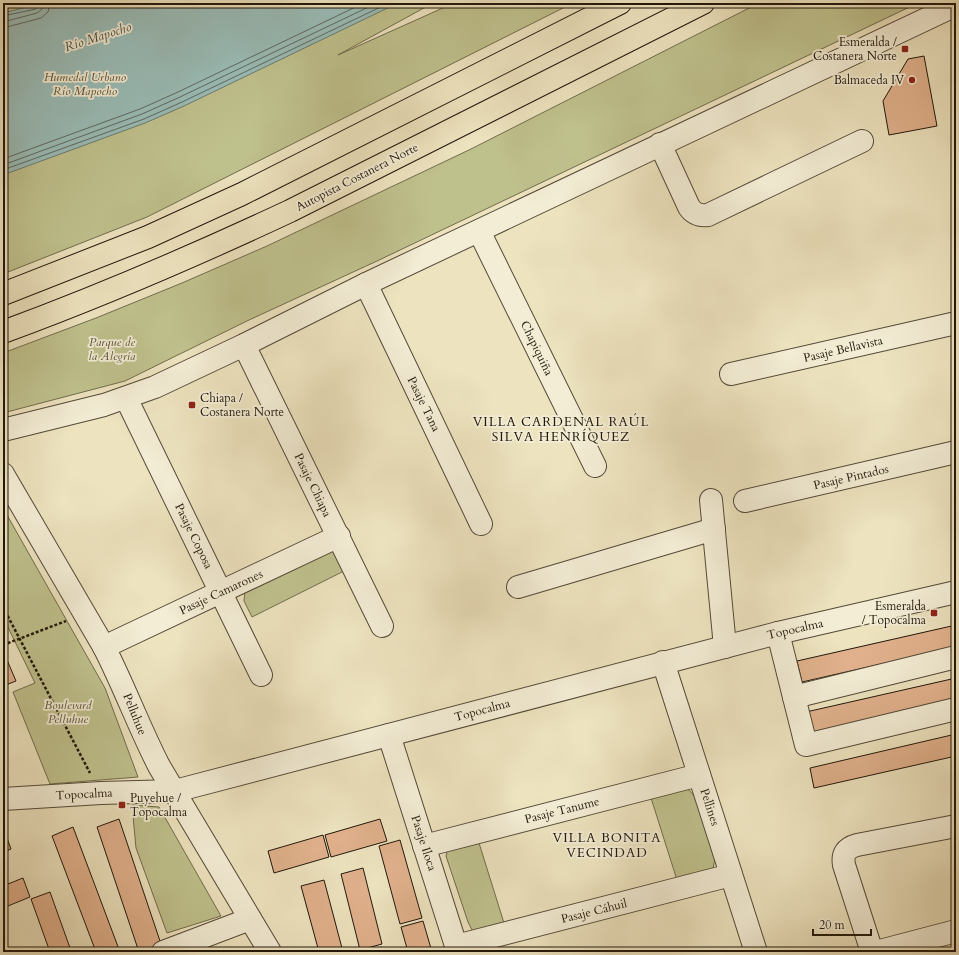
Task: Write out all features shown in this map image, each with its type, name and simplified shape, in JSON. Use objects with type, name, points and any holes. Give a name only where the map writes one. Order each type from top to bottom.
[{"type":"highway","points":[[3,294],[148,237],[242,194],[620,3]]},
{"type":"highway","name":"Autopista Costanera Norte","points":[[3,332],[112,289],[236,237],[703,3]]},
{"type":"street","points":[[3,430],[104,405],[155,387],[244,345],[366,284],[956,5]]},
{"type":"street","points":[[660,144],[689,207],[695,213],[703,216],[708,215],[862,141]]},
{"type":"street","name":"Chapiquiña","points":[[479,231],[595,466]]},
{"type":"street","name":"Pasaje Tana","points":[[366,284],[481,524]]},
{"type":"street","name":"Pasaje Bellavista","points":[[731,374],[956,323]]},
{"type":"street","name":"Pasaje Chiapa","points":[[244,345],[382,626]]},
{"type":"street","name":"Pasaje Coposa","points":[[126,398],[261,675]]},
{"type":"street","name":"Pasaje Pintados","points":[[745,501],[956,452]]},
{"type":"street","name":"Pelluhue","points":[[3,474],[104,647],[117,672],[146,740],[159,766],[270,952]]},
{"type":"street","points":[[711,500],[725,647]]},
{"type":"street","points":[[518,587],[714,529]]},
{"type":"street","name":"Pasaje Camarones","points":[[104,647],[339,536]]},
{"type":"street","name":"Topocalma","points":[[3,799],[100,793],[175,791],[663,662],[778,633],[956,592]]},
{"type":"street","points":[[778,633],[806,745],[956,709]]},
{"type":"street","points":[[794,697],[956,658]]},
{"type":"street","name":"Pellines","points":[[663,662],[756,952]]},
{"type":"street","name":"Pasaje Iloca","points":[[389,735],[457,949]]},
{"type":"street","name":"Pasaje Tanume","points":[[424,846],[699,775]]},
{"type":"street","points":[[872,952],[844,865],[844,855],[846,851],[857,845],[956,826]]},
{"type":"street","name":"Pasaje Cáhuil","points":[[457,949],[731,875]]},
{"type":"street","points":[[163,952],[250,919]]},
{"type":"street","points":[[876,952],[956,931]]},
{"type":"path","points":[[3,607],[100,793]]},
{"type":"path","points":[[3,645],[84,613]]},
{"type":"green space","points":[[3,3],[433,3],[338,55],[454,3],[573,3],[147,217],[3,274]]},
{"type":"green space","name":"Parque de la Alegría","points":[[759,3],[918,3],[377,261],[249,320],[125,381],[3,413],[3,353],[96,318],[267,246],[471,149]]},
{"type":"green space","name":"Boulevard Pelluhue","points":[[3,508],[105,688],[138,777],[50,784],[13,692],[35,683],[3,617]]},
{"type":"green space","points":[[323,550],[334,551],[344,571],[252,617],[244,601],[245,590]]},
{"type":"green space","points":[[688,789],[697,799],[715,858],[713,869],[677,880],[651,798]]},
{"type":"green space","points":[[132,805],[159,807],[221,916],[167,933],[136,848]]},
{"type":"green space","points":[[479,843],[504,923],[473,932],[468,922],[446,856],[448,848]]},
{"type":"water","name":"Humedal Urbano Río Mapocho","points":[[42,3],[398,3],[184,106],[145,123],[3,175],[3,13]]},
{"type":"building","name":"Balmaceda IV","points":[[924,56],[937,126],[889,135],[883,101],[908,59]]},
{"type":"building","points":[[956,625],[956,647],[802,682],[797,661]]},
{"type":"building","points":[[7,660],[16,681],[3,686],[3,662]]},
{"type":"building","points":[[956,678],[956,700],[811,733],[806,712]]},
{"type":"building","points":[[956,734],[956,756],[814,788],[810,768]]},
{"type":"building","points":[[119,819],[162,947],[147,952],[139,952],[97,827]]},
{"type":"building","points":[[380,819],[387,841],[331,857],[325,835]]},
{"type":"building","points":[[73,827],[120,952],[96,952],[52,836]]},
{"type":"building","points":[[4,830],[11,849],[3,852],[3,831]]},
{"type":"building","points":[[323,835],[329,857],[274,873],[268,851]]},
{"type":"building","points":[[400,840],[422,918],[400,924],[379,846]]},
{"type":"building","points":[[363,868],[382,944],[360,950],[341,874]]},
{"type":"building","points":[[23,878],[30,897],[3,908],[3,886]]},
{"type":"building","points":[[324,880],[343,952],[319,952],[301,886]]},
{"type":"building","points":[[50,892],[70,948],[61,952],[50,952],[31,899]]},
{"type":"building","points":[[423,921],[432,952],[408,952],[401,927]]},
{"type":"building","points":[[382,947],[383,952],[363,952]]},
{"type":"place","name":"Esmeralda / Costanera Norte","points":[[905,49]]},
{"type":"place","name":"Balmaceda IV","points":[[912,80]]},
{"type":"place","name":"Chiapa / Costanera Norte","points":[[192,405]]},
{"type":"place","name":"Esmeralda / Topocalma","points":[[934,613]]},
{"type":"place","name":"Puyehue / Topocalma","points":[[122,805]]},
{"type":"district","name":"VILLA CARDENAL RAÚL SILVA HENRÍQUEZ","points":[[561,430]]},
{"type":"district","name":"VILLA BONITA VECINDAD","points":[[607,846]]},
{"type":"water label","name":"Río Mapocho","points":[[98,37]]}]
